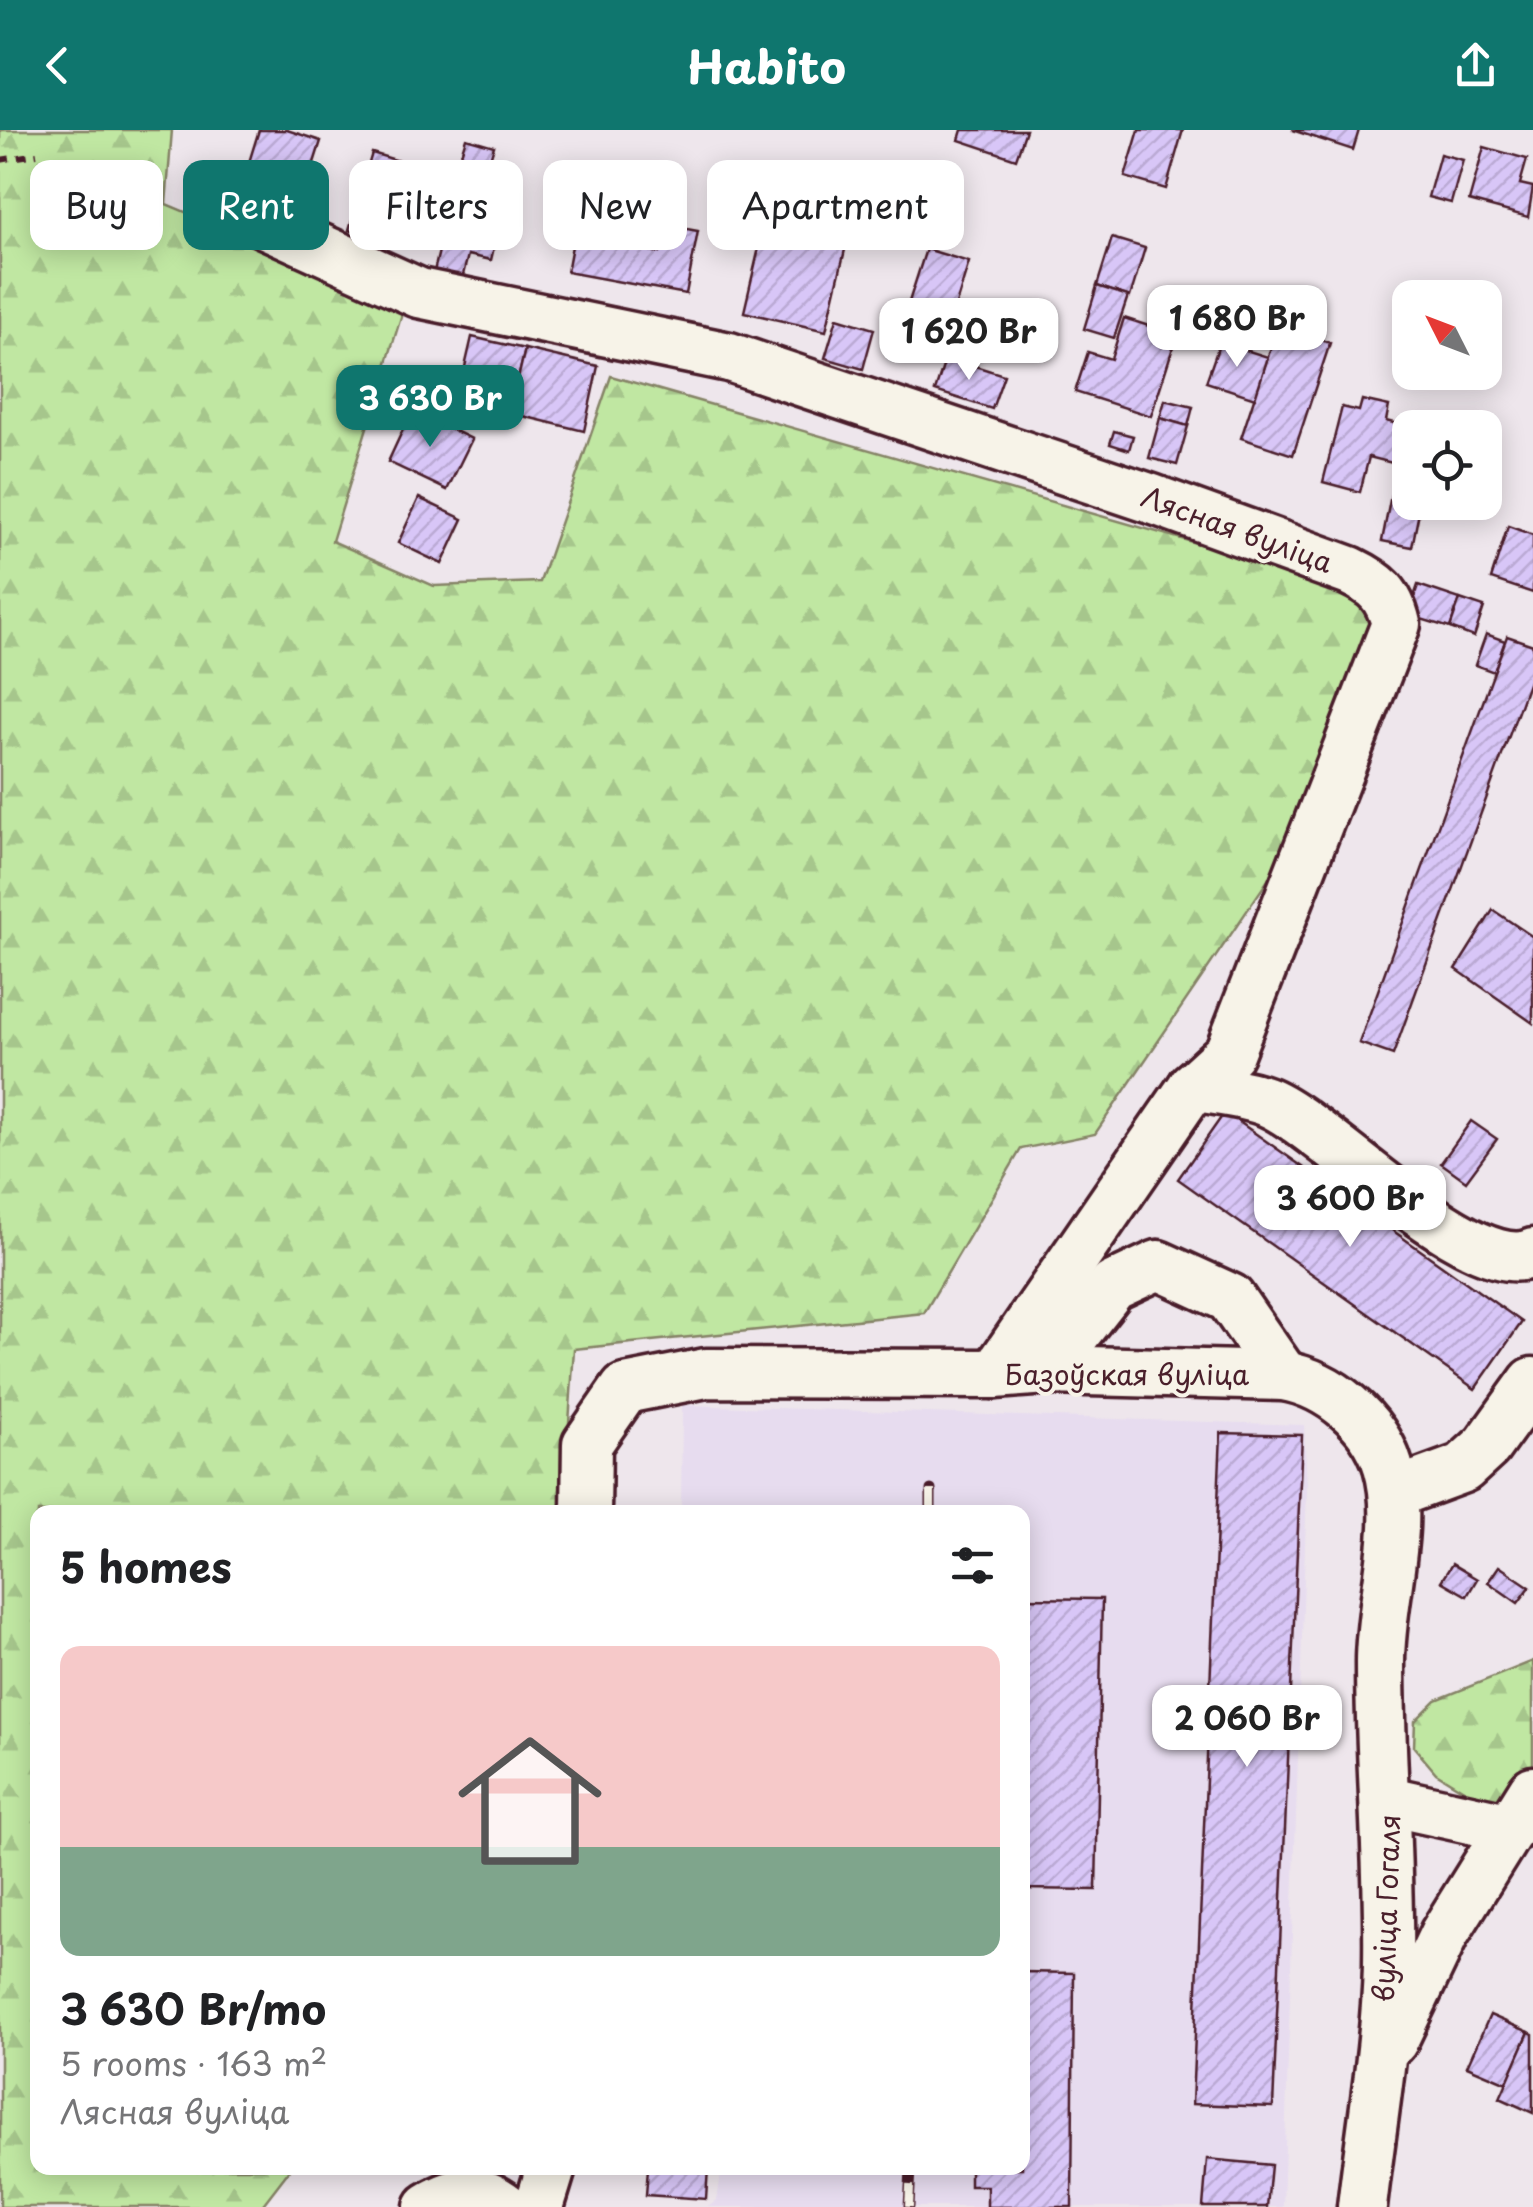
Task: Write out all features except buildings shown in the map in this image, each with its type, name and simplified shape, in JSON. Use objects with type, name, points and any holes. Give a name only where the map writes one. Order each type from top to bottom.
[{"type":"street","name":"Лясная вуліца","points":[[324,250],[419,293],[728,358],[1152,499],[1378,584],[1392,605],[1396,624],[1229,1053],[1193,1086],[995,1374]]},
{"type":"street","points":[[1193,1086],[1268,1102],[1478,1250],[1522,1258],[1533,1253]]},
{"type":"street","points":[[1047,1370],[1113,1286],[1158,1265],[1230,1298],[1284,1376]]},
{"type":"street","name":"Базоўская вуліца","points":[[586,1505],[587,1444],[625,1389],[706,1372],[995,1374],[1047,1370],[1284,1376],[1313,1381],[1350,1408],[1386,1460],[1395,1493],[1380,1660],[1388,1802]]},
{"type":"street","points":[[1395,1493],[1464,1468],[1487,1446],[1533,1382]]},
{"type":"street","name":"вуліца Гогаля","points":[[1362,2207],[1388,1969],[1388,1802],[1522,1810],[1444,1934],[1377,2076]]},
{"type":"street","points":[[438,2202],[481,2175]]},
{"type":"street","points":[[540,2207],[549,2175]]},
{"type":"street","points":[[438,2202],[476,2192],[505,2207]]},
{"type":"path","points":[[0,160],[37,154]]},
{"type":"shaded area","points":[[682,1405],[1304,1425],[1307,1487],[1283,2207],[708,2207],[717,2200],[721,2175],[1030,2175],[1030,1505],[681,1505]]},
{"type":"green space","points":[[0,130],[172,130],[166,204],[183,211],[183,250],[276,250],[405,304],[332,541],[434,586],[540,582],[611,376],[1353,588],[1380,633],[1287,852],[1095,1134],[1021,1149],[924,1313],[574,1349],[563,1505],[30,1505],[30,2175],[286,2175],[261,2207],[0,2207]]},
{"type":"green space","points":[[1533,1661],[1533,1771],[1514,1797],[1480,1800],[1436,1773],[1414,1747],[1415,1721],[1436,1700]]},
{"type":"railway","points":[[931,1490],[931,1505]]},
{"type":"railway","points":[[909,2207],[911,2175]]}]
